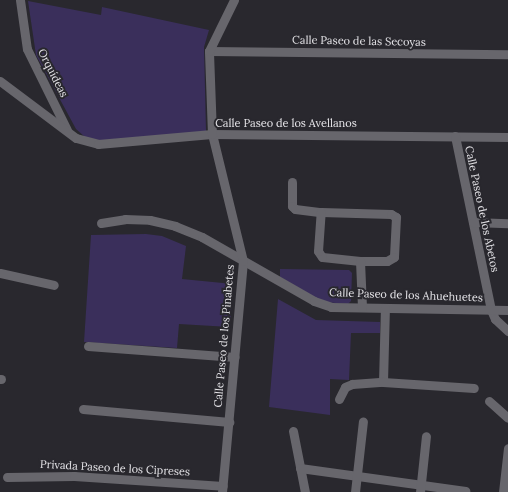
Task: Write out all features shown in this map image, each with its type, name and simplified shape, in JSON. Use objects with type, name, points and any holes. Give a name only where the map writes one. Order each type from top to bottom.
[{"type":"street","name":"Orquídeas","points":[[20,0],[27,49],[68,132]]},
{"type":"street","name":"Calle Paseo de los Pinabetes","points":[[222,489],[243,261],[212,134],[209,51],[234,0]]},
{"type":"street","name":"Calle Paseo de las Secoyas","points":[[209,51],[508,54]]},
{"type":"street","name":"Calle Paseo de los Avellanos","points":[[0,81],[68,132],[87,142],[108,145],[212,134],[508,137]]},
{"type":"street","name":"Calle Paseo de los Abetos","points":[[455,136],[491,310]]},
{"type":"street","points":[[292,182],[293,207],[321,212],[391,214],[396,217],[394,257],[387,261],[360,261],[326,258],[320,255],[321,212]]},
{"type":"street","name":"Calle Paseo de los Ahuehuetes","points":[[101,223],[125,219],[150,220],[175,226],[202,237],[322,304],[385,308],[508,310]]},
{"type":"street","points":[[473,222],[508,223]]},
{"type":"street","points":[[360,261],[362,307]]},
{"type":"street","points":[[0,273],[54,285]]},
{"type":"street","points":[[383,382],[385,308]]},
{"type":"street","points":[[491,310],[495,319],[508,331]]},
{"type":"street","points":[[88,346],[234,357]]},
{"type":"street","points":[[340,399],[349,385],[383,382],[474,388]]},
{"type":"street","points":[[489,402],[508,418]]},
{"type":"street","points":[[83,409],[228,422]]},
{"type":"street","points":[[355,492],[363,421]]},
{"type":"street","points":[[293,431],[305,492]]},
{"type":"street","points":[[420,488],[426,436]]},
{"type":"street","points":[[503,492],[508,448]]},
{"type":"street","points":[[300,468],[357,476],[420,488],[465,491]]},
{"type":"street","name":"Privada Paseo de los Cipreses","points":[[7,477],[74,476],[222,489]]},
{"type":"shaded area","points":[[28,1],[101,15],[102,7],[209,30],[204,47],[206,131],[106,142],[85,137],[76,129],[36,55]]},
{"type":"shaded area","points":[[146,234],[162,236],[186,246],[182,279],[233,284],[230,327],[179,324],[177,348],[84,342],[91,235]]},
{"type":"shaded area","points":[[280,269],[349,270],[352,273],[351,301],[348,304],[323,302],[280,277]]},
{"type":"shaded area","points":[[278,299],[316,320],[380,322],[380,333],[351,333],[349,380],[330,379],[330,415],[269,407]]}]
